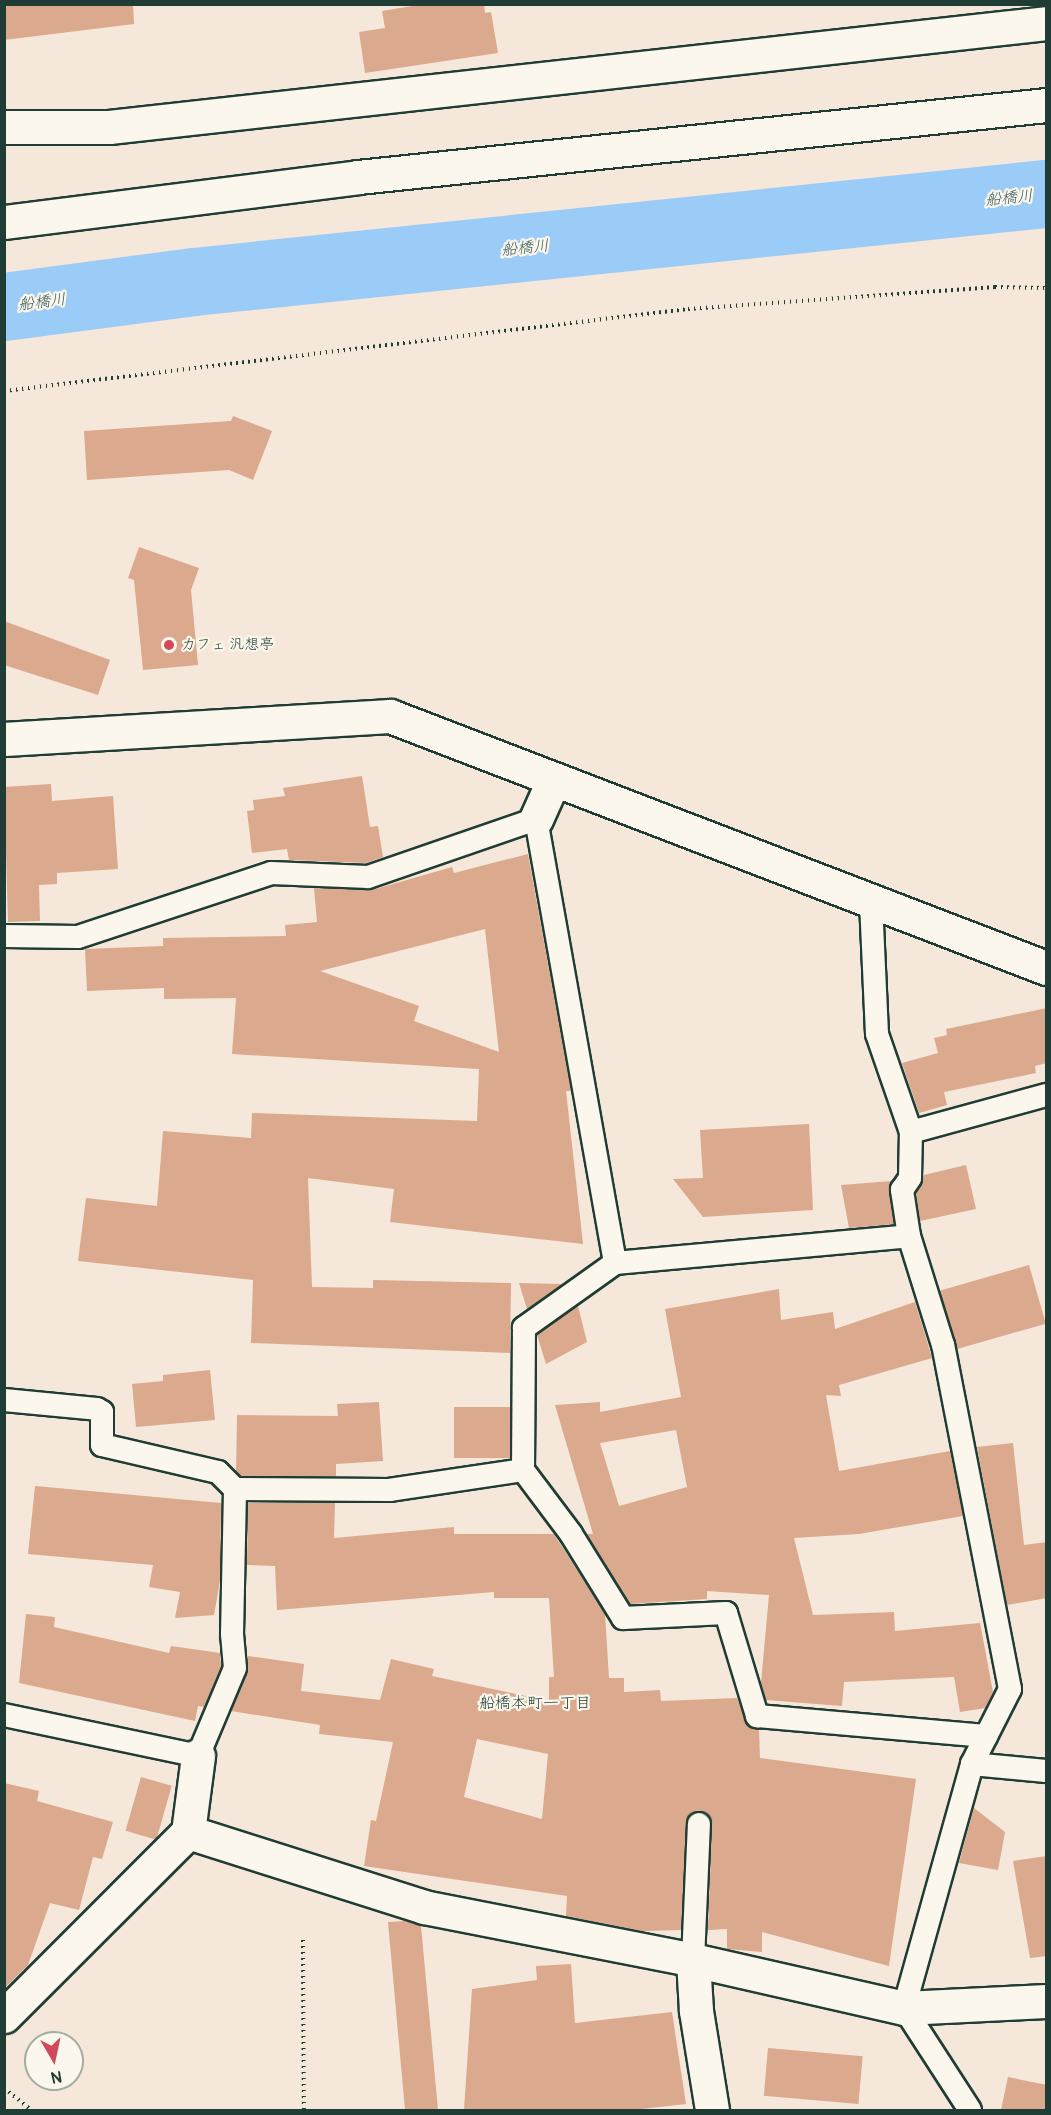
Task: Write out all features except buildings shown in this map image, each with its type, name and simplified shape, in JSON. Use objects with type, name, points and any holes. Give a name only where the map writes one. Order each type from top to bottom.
[{"type":"street","points":[[4,127],[109,127],[1047,23]]},
{"type":"street","points":[[4,222],[358,177],[1047,105]]},
{"type":"street","points":[[4,740],[390,716],[553,781],[1047,968]]},
{"type":"street","points":[[536,819],[553,781]]},
{"type":"street","points":[[4,2016],[188,1832],[198,1756]]},
{"type":"street","points":[[188,1832],[424,1907],[693,1960],[904,2008],[1047,2001]]},
{"type":"street","points":[[693,1960],[696,2011],[712,2110]]},
{"type":"lane","points":[[4,936],[78,937],[271,873],[368,877],[536,819],[615,1263]]},
{"type":"lane","points":[[871,902],[877,1034],[911,1132],[910,1178],[902,1190],[909,1236],[943,1346],[1010,1689],[972,1764],[904,2008],[970,2110]]},
{"type":"lane","points":[[911,1132],[1047,1095]]},
{"type":"lane","points":[[909,1236],[615,1263],[524,1328],[522,1470],[571,1534],[623,1618],[726,1613],[757,1716],[986,1736]]},
{"type":"lane","points":[[4,1400],[97,1408],[102,1412],[102,1445],[219,1472],[235,1489],[232,1634],[235,1668],[198,1756],[4,1715]]},
{"type":"lane","points":[[235,1489],[389,1490],[522,1470]]},
{"type":"lane","points":[[972,1764],[1047,1771]]},
{"type":"lane","points":[[693,1960],[699,1824]]},
{"type":"path","points":[[4,391],[688,309],[995,287],[1047,288]]},
{"type":"path","points":[[303,1940],[304,2110]]},
{"type":"path","points":[[4,2088],[31,2110]]},
{"type":"waterway","name":"船橋川","points":[[4,307],[194,282],[1046,194]]},
{"type":"place","name":"カフェ 汎想亭","points":[[169,645]]},
{"type":"district","name":"船橋本町一丁目","points":[[535,1703]]}]
